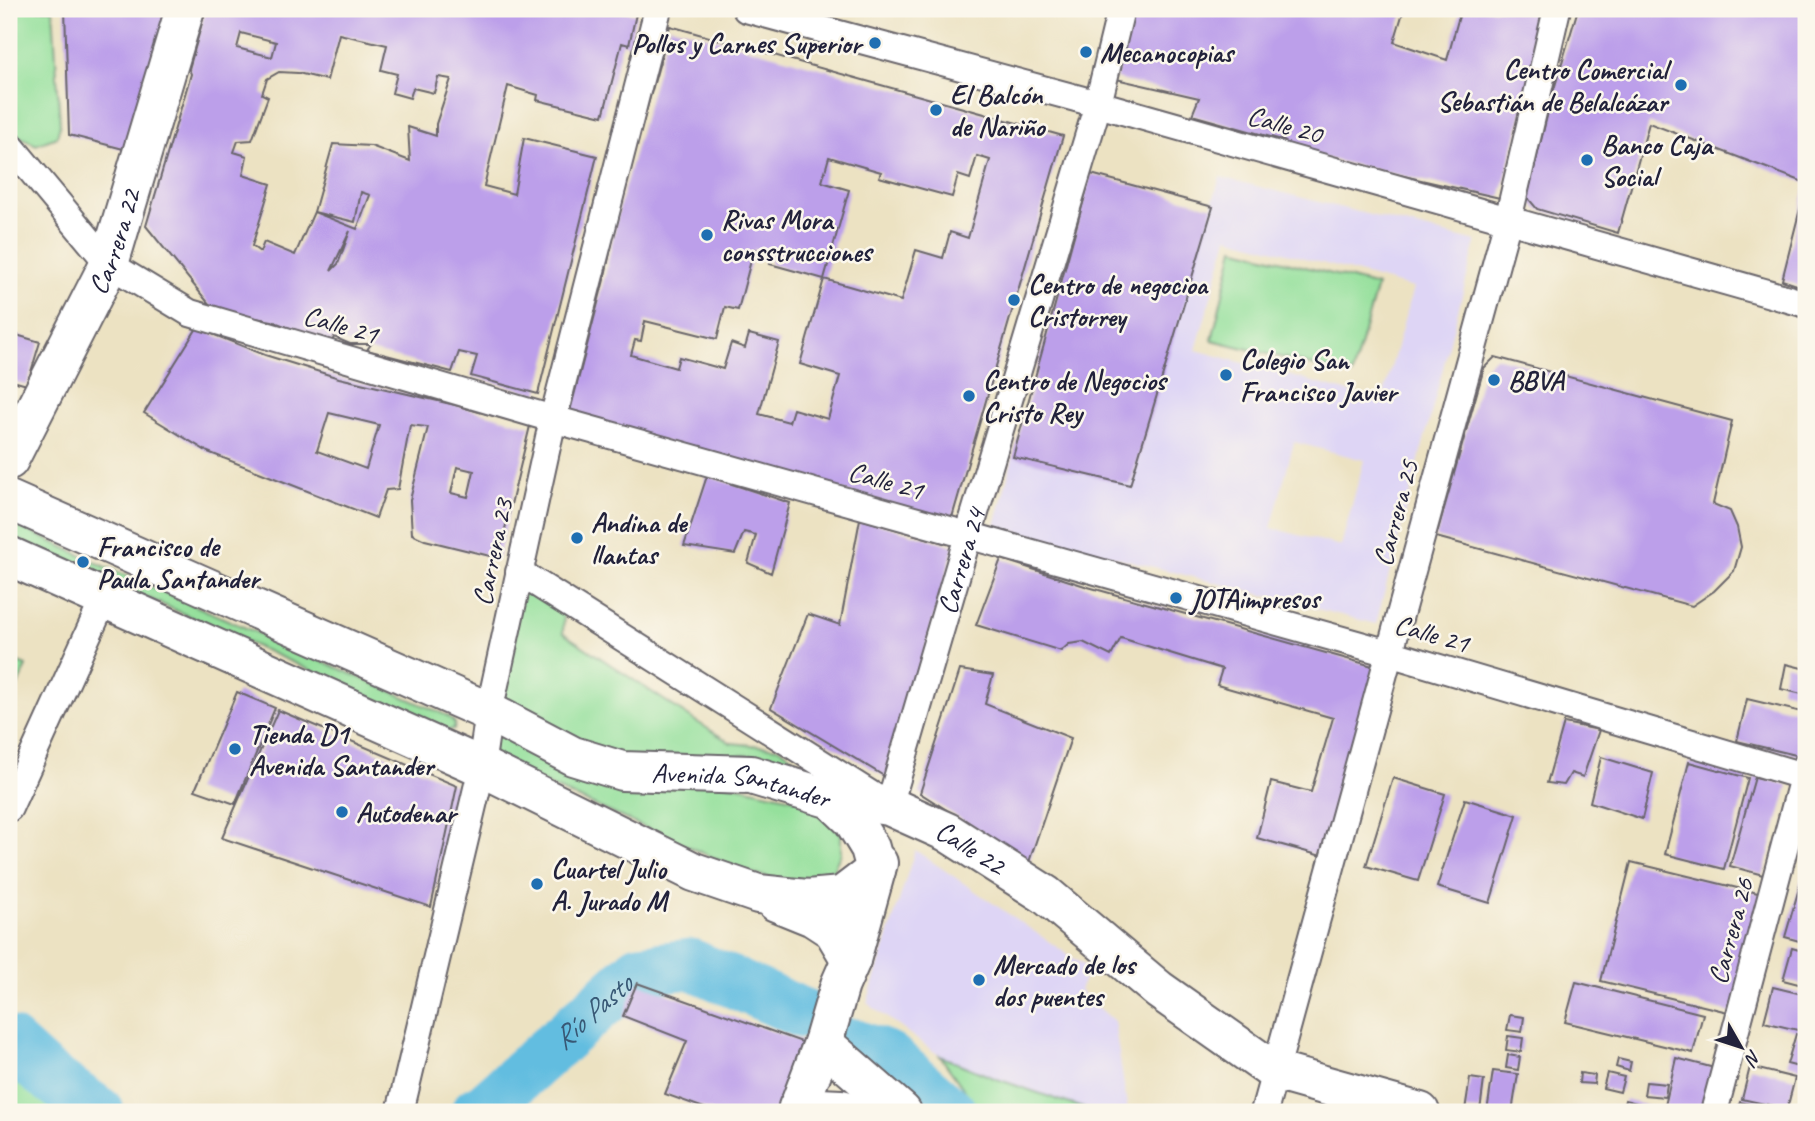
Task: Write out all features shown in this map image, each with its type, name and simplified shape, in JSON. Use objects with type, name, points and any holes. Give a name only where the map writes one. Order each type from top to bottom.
[{"type":"main road","name":"Carrera 22","points":[[9,460],[109,264],[186,9]]},
{"type":"main road","name":"Avenida Santander","points":[[9,500],[489,712],[573,756],[622,771],[751,775],[831,799],[853,820],[870,848],[876,870]]},
{"type":"main road","points":[[9,556],[482,767],[694,872],[813,917],[834,930],[845,972]]},
{"type":"main road","points":[[831,799],[890,806]]},
{"type":"main road","name":"Carrera 24","points":[[797,1110],[825,1039],[876,870],[890,806]]},
{"type":"main road","name":"Calle 22","points":[[890,806],[947,832],[1046,895],[1159,990],[1274,1071],[1420,1112]]},
{"type":"main road","points":[[758,894],[807,899],[842,896],[876,870]]},
{"type":"main road","points":[[825,1039],[902,1112]]},
{"type":"main road","points":[[797,1110],[841,1109],[851,1112]]},
{"type":"street","name":"Carrera 23","points":[[400,1112],[482,767],[489,712],[553,419],[658,9]]},
{"type":"street","name":"Calle 20","points":[[746,9],[1098,104],[1806,304]]},
{"type":"street","name":"Carrera 24","points":[[890,806],[1098,104],[1121,9]]},
{"type":"street","name":"Carrera 25","points":[[1264,1112],[1508,220],[1557,9]]},
{"type":"street","name":"Calle 21","points":[[9,144],[109,264],[190,313],[553,419],[1389,653],[1805,773]]},
{"type":"street","name":"Calle 22","points":[[519,572],[890,806]]},
{"type":"street","points":[[9,808],[103,597]]},
{"type":"street","name":"Carrera 26","points":[[1714,1112],[1805,773]]},
{"type":"shaded area","name":"Colegio San Francisco Javier","points":[[1220,177],[1476,242],[1376,624],[995,526],[1013,457],[1131,485]],"holes":[[[1228,237],[1413,288],[1382,401],[1196,350]],[[1294,442],[1364,460],[1341,546],[1271,528]]]},
{"type":"shaded area","name":"Mercado de los dos puentes","points":[[915,850],[1089,969],[1079,990],[1114,1021],[1128,1112],[1094,1112],[994,1078],[940,1056],[867,1003]]},
{"type":"green space","points":[[9,9],[53,9],[60,124],[57,137],[36,145],[9,131]]},
{"type":"green space","points":[[1234,248],[1377,286],[1352,375],[1212,340]]},
{"type":"green space","points":[[9,522],[448,716],[455,723],[454,729],[446,731],[9,536]]},
{"type":"green space","points":[[522,585],[564,611],[563,633],[694,720],[731,743],[780,748],[795,759],[759,755],[625,758],[499,706]]},
{"type":"green space","points":[[9,659],[26,666],[9,707]]},
{"type":"green space","points":[[493,732],[801,800],[841,832],[841,853],[833,870],[812,883],[790,883],[744,871],[493,761]]},
{"type":"green space","points":[[940,1056],[994,1078],[1094,1112],[980,1112]]},
{"type":"green space","points":[[9,1073],[23,1078],[67,1112],[9,1112]]},
{"type":"building","points":[[65,9],[178,9],[135,152],[69,135]]},
{"type":"building","points":[[206,9],[614,9],[636,14],[629,45],[622,43],[603,116],[537,100],[538,95],[508,86],[484,186],[514,194],[524,138],[597,156],[538,394],[471,376],[477,356],[459,352],[452,372],[367,350],[371,344],[350,344],[334,337],[331,344],[272,321],[214,310],[146,226],[191,74],[189,69]],"holes":[[[241,33],[276,42],[272,57],[237,48]],[[339,34],[387,45],[381,70],[397,74],[392,93],[410,98],[413,88],[434,93],[438,77],[451,79],[436,124],[436,136],[408,127],[410,161],[371,146],[333,144],[314,212],[295,255],[264,242],[260,252],[252,246],[271,184],[243,175],[247,156],[234,152],[238,141],[252,140],[268,97],[262,94],[267,79],[279,72],[298,73],[327,80]],[[361,192],[370,195],[357,229],[314,212],[355,222]],[[350,231],[338,264],[331,271]]]},
{"type":"building","points":[[1133,9],[1404,9],[1394,42],[1447,60],[1461,9],[1549,9],[1500,198],[1303,153],[1282,140],[1192,115],[1199,98],[1116,79]]},
{"type":"building","name":"Centro Comercial Sebastián de Belalcázar","points":[[1578,9],[1806,9],[1806,183],[1649,123],[1618,233],[1537,209],[1527,197],[1552,96]]},
{"type":"building","points":[[670,26],[1063,136],[951,521],[569,415],[605,276],[621,201]],"holes":[[[977,156],[990,160],[968,238],[950,232],[943,258],[916,250],[901,301],[824,279],[849,190],[822,182],[829,157],[881,172],[879,177],[952,197],[958,175],[970,179]],[[754,249],[773,254],[770,264],[824,279],[800,364],[840,376],[828,419],[793,409],[789,422],[759,414],[779,342],[749,334],[745,348],[731,343],[723,369],[679,357],[676,368],[631,355],[635,340],[641,341],[645,321],[717,339],[725,307],[738,310]]]},
{"type":"building","points":[[1091,174],[1213,207],[1130,485],[1013,457]]},
{"type":"building","points":[[1806,189],[1806,288],[1782,280]]},
{"type":"building","points":[[197,328],[265,355],[339,378],[530,426],[498,558],[425,540],[412,534],[410,500],[428,427],[410,425],[398,489],[386,490],[376,518],[208,452],[144,413]],"holes":[[[329,413],[379,425],[366,469],[317,451]],[[457,467],[474,471],[468,497],[451,493]]]},
{"type":"building","points":[[13,334],[40,342],[27,385],[9,380],[9,350]]},
{"type":"building","points":[[1495,357],[1732,421],[1713,504],[1730,511],[1737,527],[1741,547],[1734,571],[1714,591],[1692,606],[1436,537],[1484,368]]},
{"type":"building","points":[[707,476],[790,503],[771,573],[748,563],[756,535],[744,532],[735,554],[684,546]]},
{"type":"building","points":[[860,519],[954,546],[889,779],[771,708],[808,614],[840,625]]},
{"type":"building","points":[[1001,559],[1088,587],[1376,667],[1325,857],[1257,838],[1271,782],[1311,792],[1333,718],[1217,685],[1222,669],[1121,638],[1111,656],[1083,642],[1069,644],[1061,651],[976,625]]},
{"type":"building","points":[[1786,664],[1806,669],[1806,695],[1781,689]]},
{"type":"building","points":[[960,670],[993,675],[985,704],[1071,738],[1029,862],[920,793]]},
{"type":"building","name":"Tienda D1 Avenida Santander","points":[[237,692],[275,708],[235,804],[195,790]]},
{"type":"building","points":[[1747,699],[1806,713],[1806,731],[1800,756],[1737,741]]},
{"type":"building","name":"Autodenar","points":[[278,710],[457,786],[431,907],[222,838]]},
{"type":"building","points":[[1564,723],[1599,730],[1583,777],[1571,773],[1564,785],[1547,783]]},
{"type":"building","points":[[1601,757],[1653,773],[1642,819],[1590,802]]},
{"type":"building","points":[[1689,762],[1748,778],[1724,869],[1665,854]]},
{"type":"building","points":[[1755,777],[1788,785],[1763,875],[1730,866]]},
{"type":"building","points":[[1393,778],[1445,794],[1418,881],[1366,866]]},
{"type":"building","points":[[1465,799],[1517,815],[1490,903],[1437,887]]},
{"type":"building","points":[[1631,862],[1766,895],[1736,1014],[1601,981]]},
{"type":"building","points":[[1806,864],[1806,943],[1785,937]]},
{"type":"building","points":[[1792,948],[1806,952],[1806,986],[1783,980]]},
{"type":"building","points":[[1576,982],[1703,1014],[1693,1053],[1565,1022]]},
{"type":"building","points":[[637,983],[802,1042],[777,1112],[715,1112],[665,1094],[687,1041],[623,1016]]},
{"type":"building","points":[[1773,987],[1806,995],[1806,1032],[1764,1022]]},
{"type":"building","points":[[1510,1015],[1524,1017],[1522,1032],[1507,1030]]},
{"type":"building","points":[[1796,1034],[1806,1037],[1806,1069],[1787,1064]]},
{"type":"building","points":[[1508,1036],[1523,1038],[1521,1052],[1506,1050]]},
{"type":"building","points":[[1508,1055],[1520,1057],[1518,1070],[1506,1068]]},
{"type":"building","points":[[1676,1058],[1722,1070],[1711,1112],[1622,1112],[1625,1100],[1664,1110]]},
{"type":"building","points":[[1618,1059],[1631,1062],[1629,1071],[1616,1067]]},
{"type":"building","points":[[1750,1067],[1795,1078],[1787,1109],[1742,1099]]},
{"type":"building","points":[[1493,1071],[1518,1074],[1512,1112],[1487,1112]]},
{"type":"building","points":[[1580,1073],[1595,1075],[1594,1084],[1579,1083]]},
{"type":"building","points":[[1607,1073],[1624,1077],[1620,1092],[1603,1088]]},
{"type":"building","points":[[1470,1078],[1484,1080],[1480,1111],[1465,1110]]},
{"type":"building","points":[[1646,1082],[1667,1084],[1665,1097],[1644,1095]]},
{"type":"building","points":[[1740,1102],[1780,1111],[1780,1112],[1737,1112]]},
{"type":"waterway","name":"Río Pasto","points":[[476,1112],[482,1110],[639,970],[691,964],[802,1013]]},
{"type":"waterway","name":"Río Pasto","points":[[9,1042],[41,1071],[99,1112]]},
{"type":"waterway","name":"Río Pasto","points":[[850,1043],[888,1057],[951,1112]]},
{"type":"place","name":"Pollos y Carnes Superior","points":[[875,43]]},
{"type":"place","name":"Mecanocopias","points":[[1086,52]]},
{"type":"place","name":"Centro Comercial Sebastián de Belalcázar","points":[[1681,85]]},
{"type":"place","name":"El Balcón de Nariño","points":[[936,110]]},
{"type":"place","name":"Banco Caja Social","points":[[1587,160]]},
{"type":"place","name":"Rivas Mora consstrucciones","points":[[707,235]]},
{"type":"place","name":"Centro de negocioa Cristorrey","points":[[1014,300]]},
{"type":"place","name":"Colegio San Francisco Javier","points":[[1226,375]]},
{"type":"place","name":"BBVA","points":[[1494,380]]},
{"type":"place","name":"Centro de Negocios Cristo Rey","points":[[969,396]]},
{"type":"place","name":"Andina de llantas","points":[[577,538]]},
{"type":"place","name":"Francisco de Paula Santander","points":[[83,562]]},
{"type":"place","name":"JOTAimpresos","points":[[1176,598]]},
{"type":"place","name":"Tienda D1 Avenida Santander","points":[[235,749]]},
{"type":"place","name":"Autodenar","points":[[342,812]]},
{"type":"place","name":"Cuartel Julio A. Jurado M","points":[[537,884]]},
{"type":"place","name":"Mercado de los dos puentes","points":[[979,980]]}]
